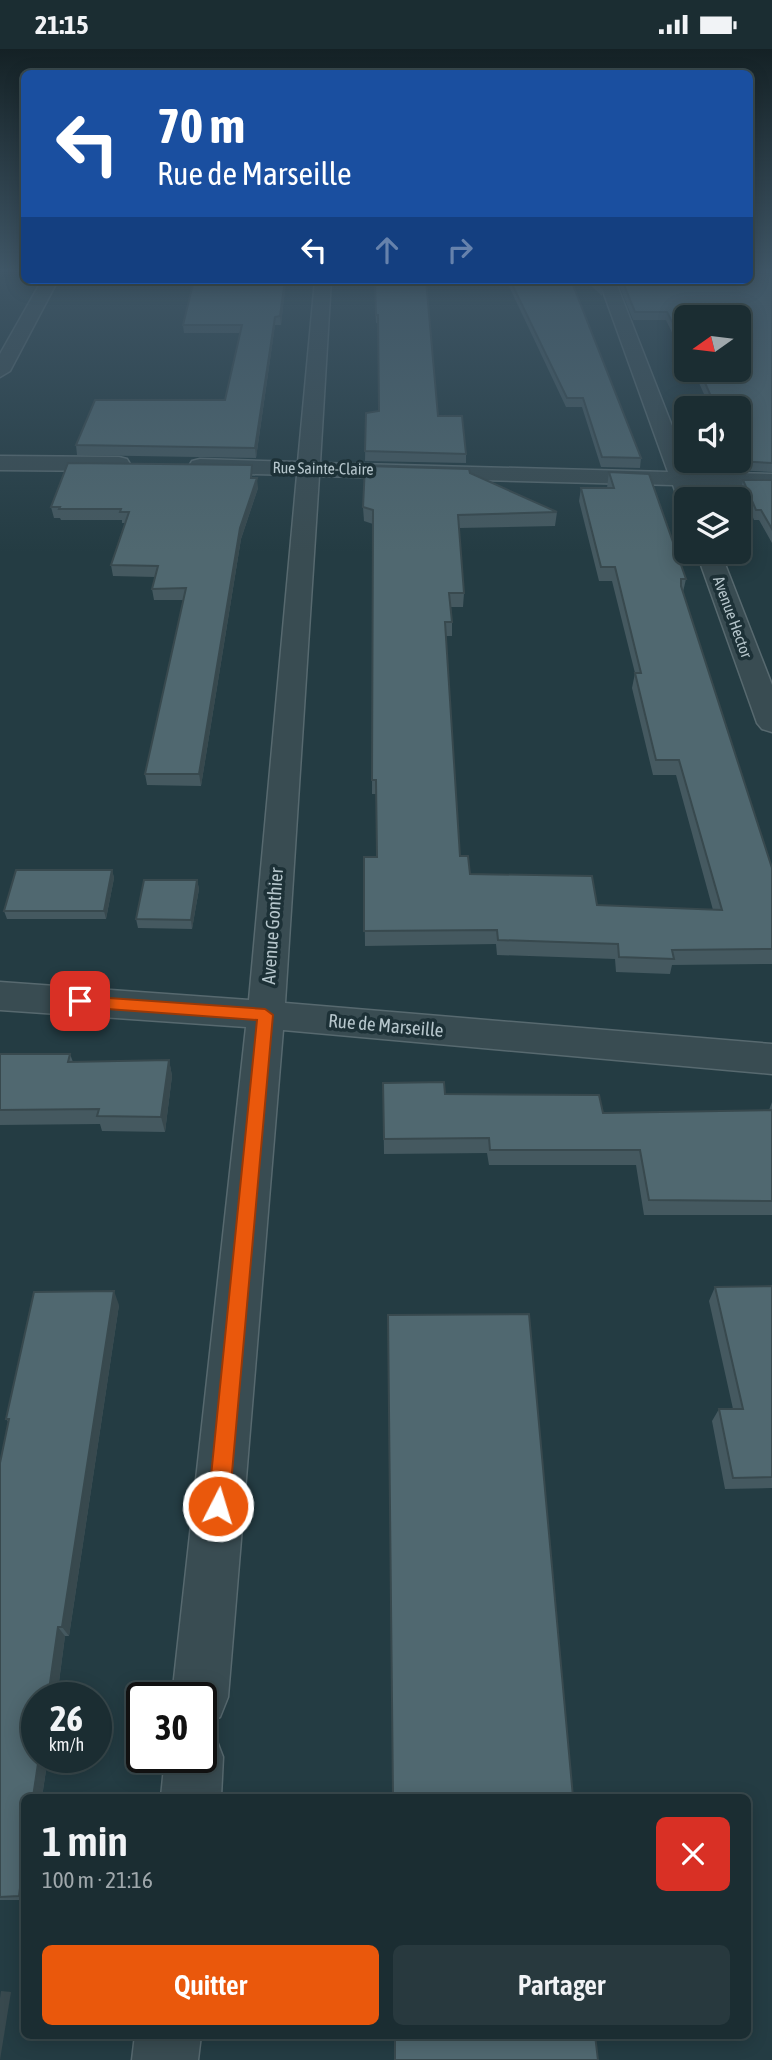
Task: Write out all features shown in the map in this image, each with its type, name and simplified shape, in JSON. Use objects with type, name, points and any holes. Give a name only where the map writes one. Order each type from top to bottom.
[{"type":"street","name":"Avenue Gonthier","points":[[201,1682],[265,1015],[317,364]]},
{"type":"street","points":[[638,364],[684,487]]},
{"type":"street","points":[[0,463],[134,465]]},
{"type":"street","name":"Rue Sainte-Claire","points":[[174,465],[309,468],[674,488]]},
{"type":"street","name":"Rue Sainte-Claire","points":[[707,487],[772,481]]},
{"type":"street","name":"Avenue Hector","points":[[713,564],[772,723]]},
{"type":"street","name":"Rue de Marseille","points":[[0,996],[265,1015],[772,1059]]},
{"type":"street","points":[[191,1794],[193,1773]]},
{"type":"street","points":[[165,2060],[168,2039]]},
{"type":"building","points":[[233,364],[268,364],[255,448],[76,445],[95,400],[225,400]]},
{"type":"building","points":[[379,364],[433,364],[438,416],[462,416],[466,454],[365,451],[366,413],[379,411]]},
{"type":"building","points":[[551,364],[604,364],[641,458],[602,457],[583,398],[567,398]]},
{"type":"building","points":[[751,364],[772,364],[772,463],[751,462],[751,396],[711,396],[705,382],[751,382]]},
{"type":"building","points":[[68,463],[252,465],[251,478],[257,478],[240,528],[199,774],[145,774],[186,588],[152,589],[158,566],[111,565],[129,512],[120,512],[121,509],[51,507]]},
{"type":"building","points":[[365,466],[469,469],[470,473],[557,512],[458,515],[464,593],[449,593],[452,622],[445,622],[460,856],[468,856],[470,874],[592,876],[597,905],[722,910],[679,760],[656,760],[635,673],[641,673],[615,567],[601,567],[581,488],[614,488],[609,472],[649,474],[674,545],[674,564],[681,564],[686,579],[681,579],[681,586],[772,868],[772,949],[672,950],[674,959],[619,957],[618,944],[498,940],[497,930],[364,931],[364,857],[377,857],[376,780],[372,780],[373,510],[363,507]]},
{"type":"building","points":[[743,480],[772,480],[772,529],[761,510],[756,510],[751,498],[751,487],[746,487]]},
{"type":"building","points":[[16,870],[112,870],[104,911],[4,911]]},
{"type":"building","points":[[144,880],[197,880],[191,920],[136,919]]},
{"type":"building","points":[[0,1054],[70,1054],[68,1062],[169,1060],[161,1117],[97,1116],[99,1109],[0,1110]]},
{"type":"building","points":[[444,1082],[445,1094],[599,1095],[603,1113],[772,1110],[772,1201],[649,1200],[640,1150],[490,1150],[489,1138],[384,1139],[383,1083]]},
{"type":"building","points":[[772,1286],[772,1477],[733,1478],[719,1409],[743,1409],[715,1287]]},
{"type":"building","points":[[114,1291],[62,1627],[58,1627],[50,1682],[21,1682],[21,1773],[37,1773],[33,1794],[21,1794],[19,1896],[0,1897],[0,1463],[9,1419],[6,1419],[34,1292]]},
{"type":"building","points":[[529,1314],[573,1794],[393,1794],[388,1315]]},
{"type":"building","points":[[395,2039],[595,2039],[598,2060],[395,2060]]},
{"type":"route","points":[[80,1001],[265,1015],[218,1506]]}]
